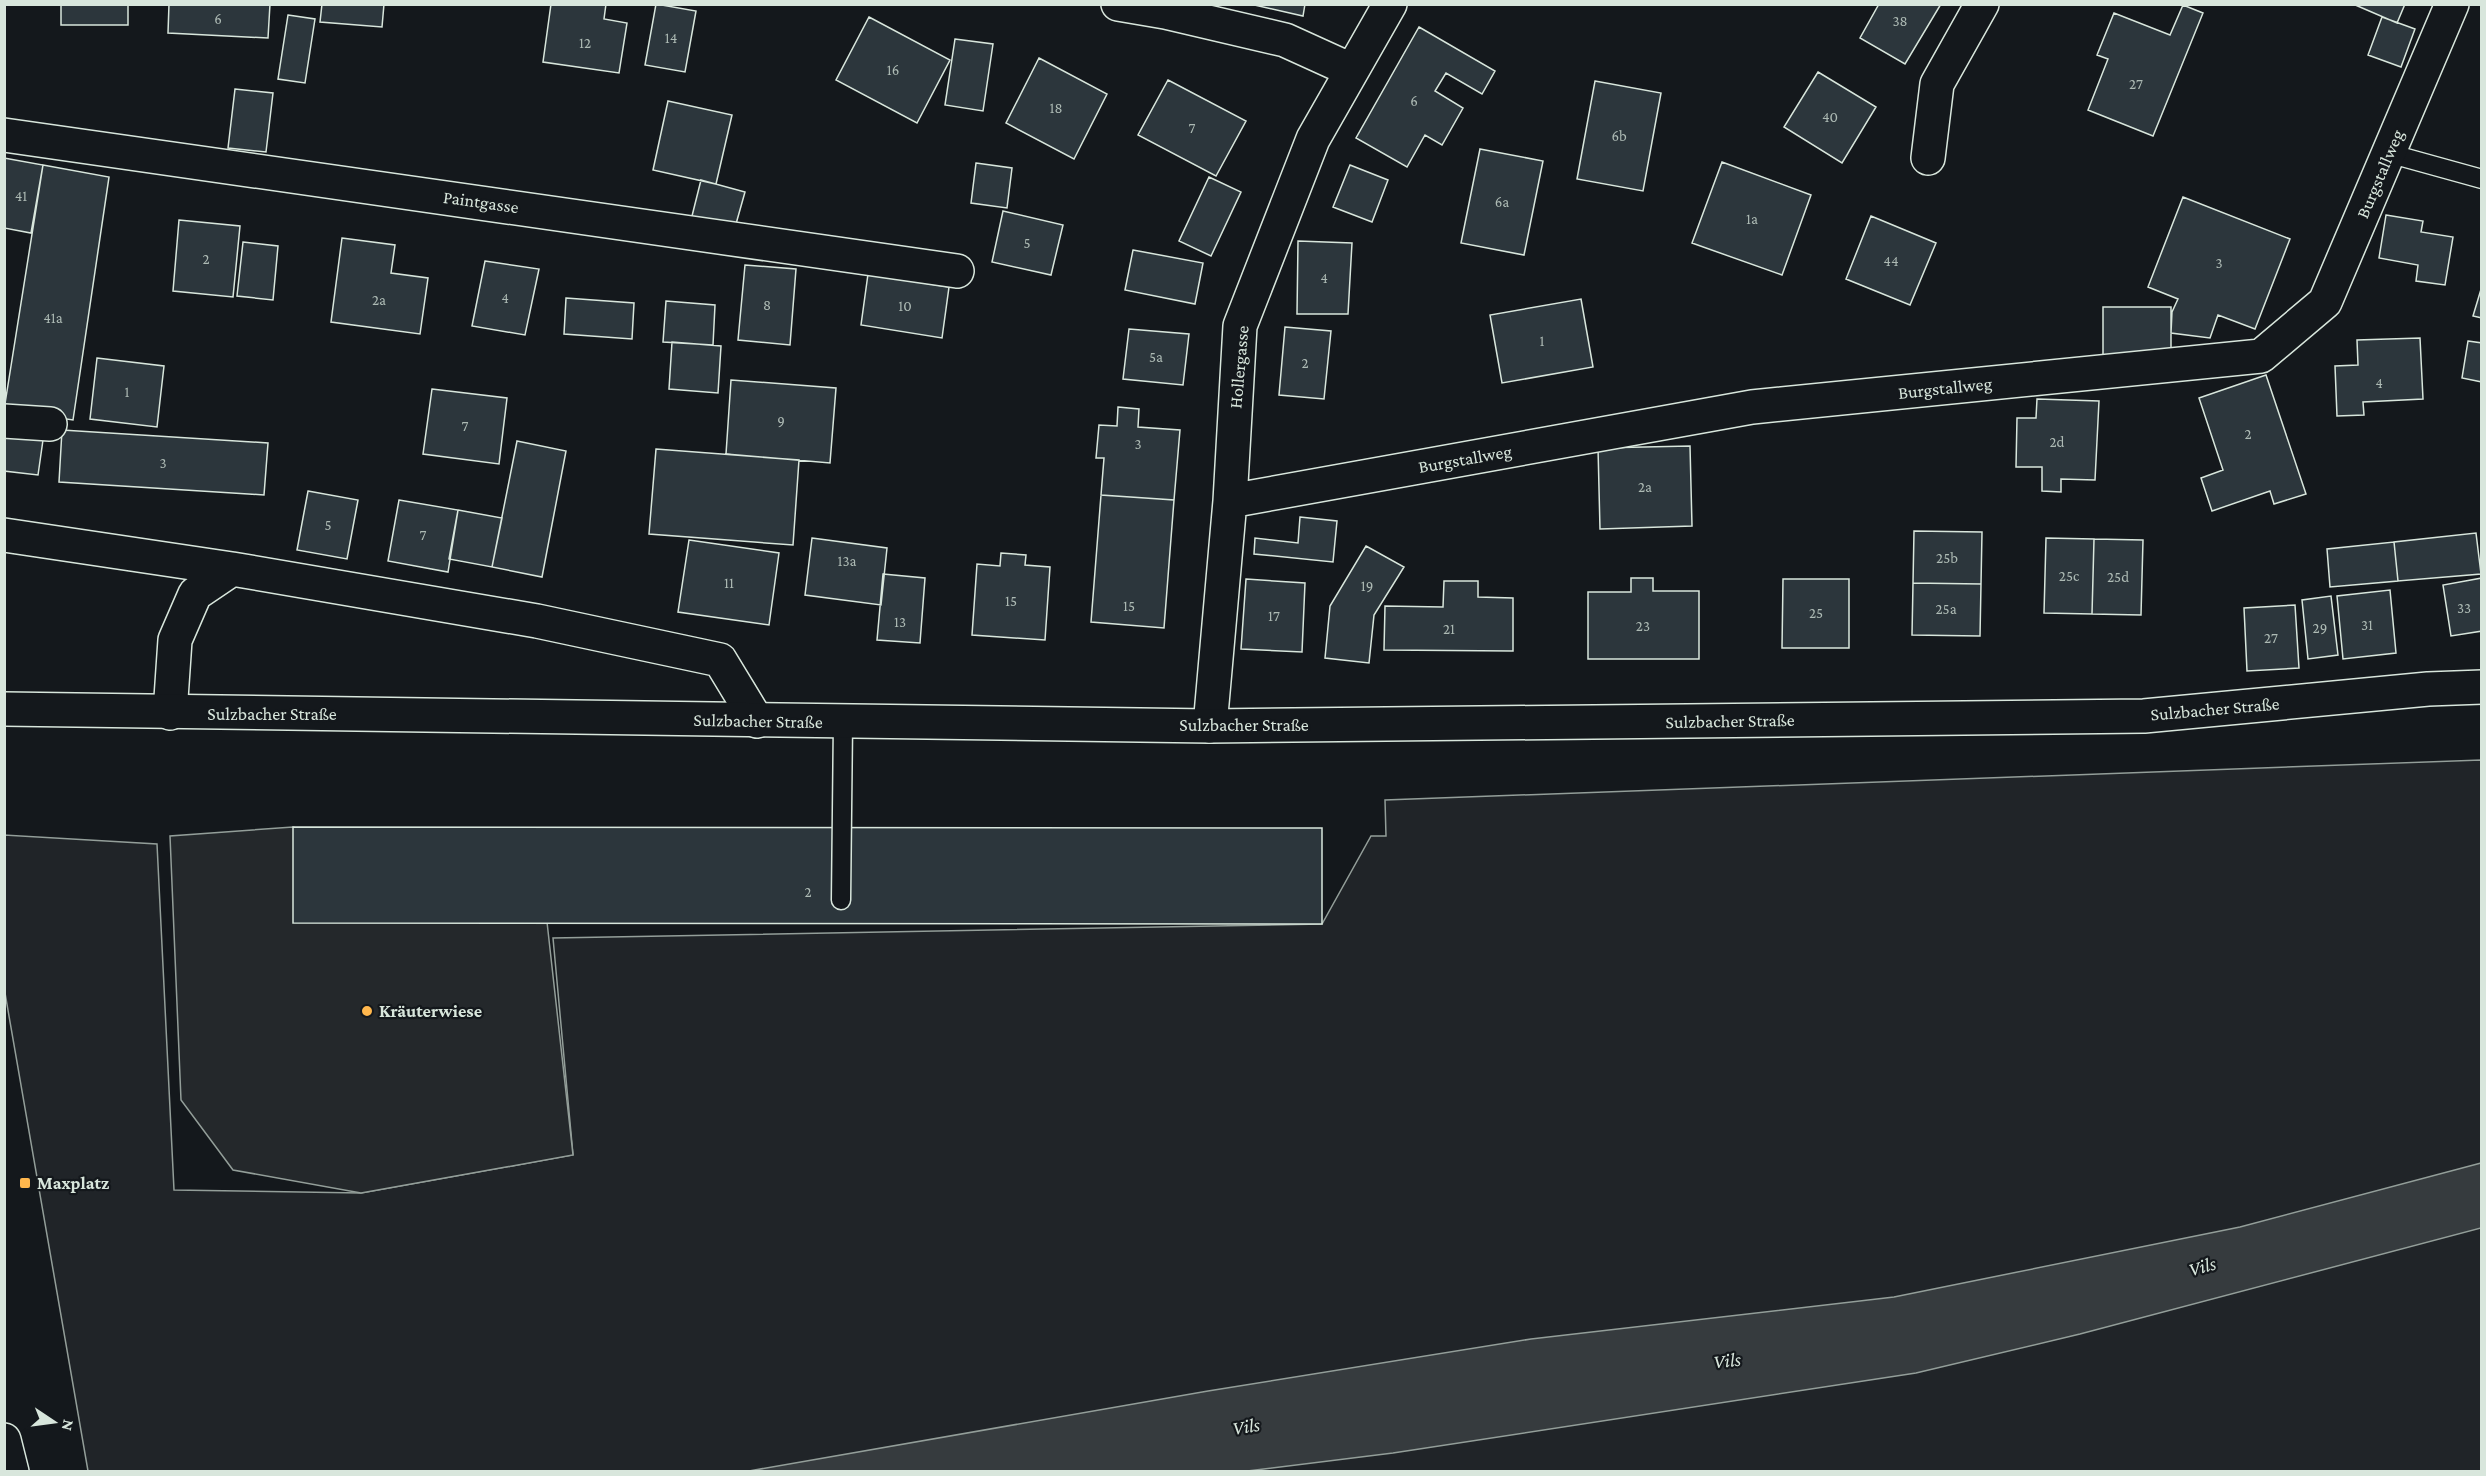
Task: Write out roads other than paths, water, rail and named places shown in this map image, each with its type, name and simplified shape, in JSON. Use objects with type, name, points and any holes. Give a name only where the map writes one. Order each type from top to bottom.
[{"type":"street","points":[[1118,4],[1165,12],[1285,40],[1351,70]]},
{"type":"street","name":"Hollergasse","points":[[1210,726],[1230,501],[1240,326],[1313,139],[1390,4]]},
{"type":"street","points":[[1928,158],[1937,84],[1982,4]]},
{"type":"street","name":"Burgstallweg","points":[[1230,501],[1752,407],[2261,356],[2325,302],[2451,4]]},
{"type":"street","name":"Paintgasse","points":[[4,135],[957,271]]},
{"type":"street","points":[[4,421],[50,424]]},
{"type":"street","points":[[4,535],[232,569],[537,621],[720,660],[757,721]]},
{"type":"street","points":[[170,713],[176,640],[195,594],[232,569]]},
{"type":"street","name":"Sulzbacher Straße","points":[[4,709],[1210,726],[2144,716],[2428,689],[2481,687]]},
{"type":"street","points":[[4,1440],[12,1472]]},
{"type":"lane","points":[[2388,153],[2481,179]]},
{"type":"lane","points":[[841,900],[843,722]]},
{"type":"water","name":"Vils","points":[[2481,1163],[2481,1228],[2080,1334],[1916,1373],[1393,1453],[1239,1472],[749,1471],[1208,1391],[1531,1339],[1894,1297],[2240,1227]]},
{"type":"place","name":"Kräuterwiese","points":[[367,1011]]},
{"type":"place","name":"Maxplatz","points":[[25,1183]]}]
